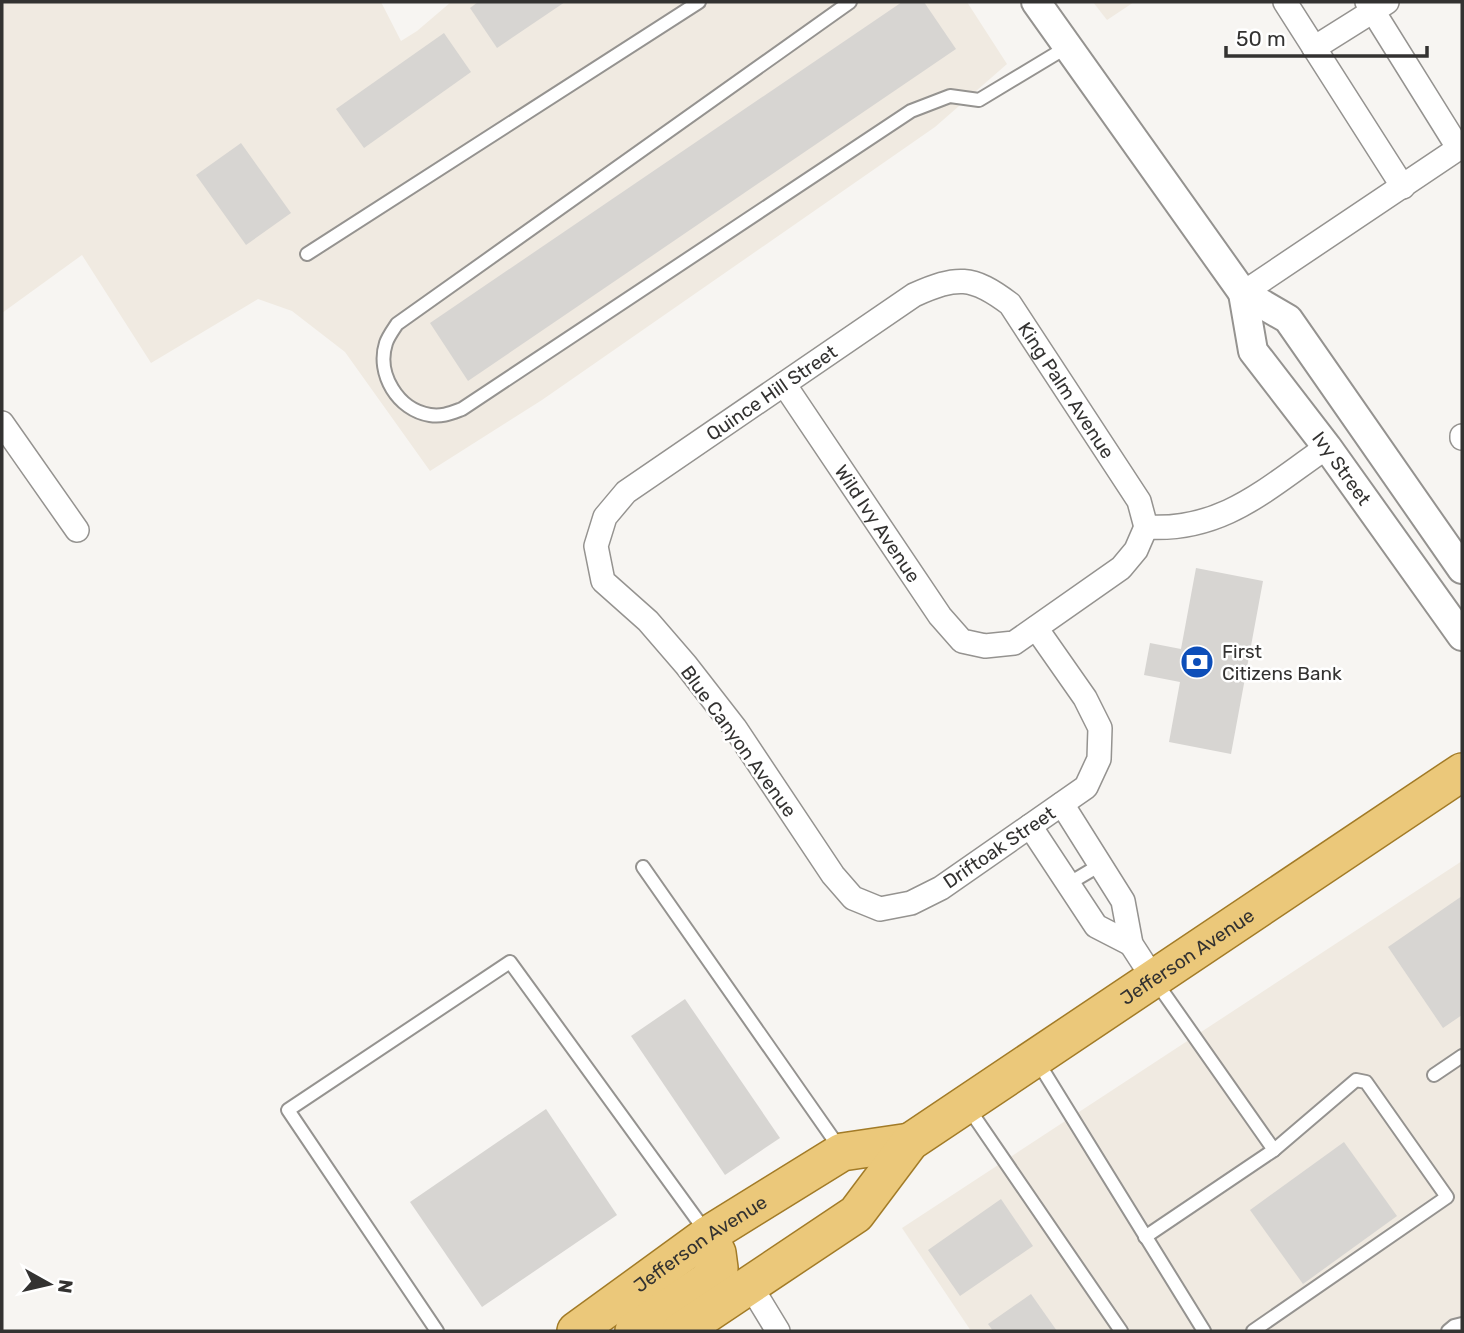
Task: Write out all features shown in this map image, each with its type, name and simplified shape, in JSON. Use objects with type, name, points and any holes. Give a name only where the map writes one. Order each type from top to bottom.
[{"type":"main road","name":"Jefferson Avenue","points":[[699,1326],[750,1285],[856,1214],[910,1142],[1462,772]]},
{"type":"main road","name":"Jefferson Avenue","points":[[576,1331],[708,1235],[842,1152],[910,1142]]},
{"type":"main road","points":[[634,1331],[706,1282],[719,1268],[717,1253],[708,1235]]},
{"type":"street","name":"Ivy Street","points":[[1036,2],[1243,293],[1288,319],[1462,569]]},
{"type":"street","points":[[1285,2],[1403,187]]},
{"type":"street","points":[[1243,293],[1460,147],[1376,5],[1314,48]]},
{"type":"street","name":"King Palm Avenue","points":[[959,282],[967,281],[990,289],[1010,304],[1139,501],[1146,527]]},
{"type":"street","name":"Quince Hill Street","points":[[602,528],[606,517],[626,492],[915,295],[943,283],[959,282]]},
{"type":"street","name":"Ivy Street","points":[[1243,293],[1253,351],[1327,447],[1462,636]]},
{"type":"street","name":"Wild Ivy Avenue","points":[[784,384],[940,616],[962,641],[985,646],[1014,643],[1036,628]]},
{"type":"street","points":[[2,423],[77,530]]},
{"type":"street","points":[[1036,628],[1121,568],[1136,550],[1146,527],[1185,526],[1216,519],[1327,447]]},
{"type":"street","name":"Blue Canyon Avenue","points":[[602,528],[596,546],[603,580],[648,621],[686,665],[735,728],[833,875],[853,898],[880,909]]},
{"type":"street","name":"Driftoak Street","points":[[880,909],[911,903],[941,888],[1086,788],[1099,759],[1100,728],[1085,698],[1036,628]]},
{"type":"street","points":[[1062,804],[1124,901],[1131,944],[1153,978]]},
{"type":"street","points":[[1030,826],[1096,926],[1131,944]]},
{"type":"street","points":[[750,1285],[778,1331]]},
{"type":"lane","points":[[307,254],[699,2]]},
{"type":"lane","points":[[850,2],[397,324],[385,344],[385,368],[388,382],[400,400],[412,410],[430,415],[444,415],[462,409],[911,111],[950,96],[979,100],[1068,47]]},
{"type":"lane","points":[[1068,884],[1100,865]]},
{"type":"lane","points":[[643,867],[842,1152]]},
{"type":"lane","points":[[437,1331],[288,1110],[510,962],[708,1235]]},
{"type":"lane","points":[[1153,978],[1274,1150]]},
{"type":"lane","points":[[1434,1075],[1462,1056]]},
{"type":"lane","points":[[1036,1059],[1204,1331]]},
{"type":"lane","points":[[1145,1237],[1274,1150],[1356,1080],[1366,1082],[1447,1197],[1253,1331]]},
{"type":"lane","points":[[967,1106],[1121,1331]]},
{"type":"lane","points":[[1448,1331],[1462,1324]]},
{"type":"shaded area","points":[[2,2],[381,2],[401,41],[451,2],[967,2],[1007,64],[935,127],[542,400],[430,471],[345,352],[292,311],[258,299],[151,363],[82,255],[2,313]]},
{"type":"shaded area","points":[[1093,2],[1134,2],[1107,20]]},
{"type":"shaded area","points":[[1462,861],[1462,1331],[971,1331],[902,1228]]},
{"type":"building","points":[[478,2],[565,2],[497,48],[470,8]]},
{"type":"building","points":[[902,2],[924,2],[956,49],[468,381],[430,323]]},
{"type":"building","points":[[444,33],[471,72],[364,148],[336,109]]},
{"type":"building","points":[[241,143],[291,213],[246,245],[196,175]]},
{"type":"building","name":"First Citizens Bank","points":[[1196,568],[1263,581],[1231,754],[1169,742],[1180,682],[1144,675],[1150,643],[1181,649]]},
{"type":"building","points":[[1462,896],[1462,1015],[1443,1028],[1388,947]]},
{"type":"building","points":[[685,999],[780,1138],[725,1175],[631,1036]]},
{"type":"building","points":[[546,1109],[617,1215],[482,1307],[410,1202]]},
{"type":"building","points":[[1344,1142],[1397,1216],[1303,1284],[1250,1210]]},
{"type":"building","points":[[1001,1199],[1033,1246],[960,1296],[928,1250]]},
{"type":"building","points":[[1031,1294],[1057,1331],[993,1331],[988,1324]]},
{"type":"place","name":"First Citizens Bank","points":[[1197,662]]}]
